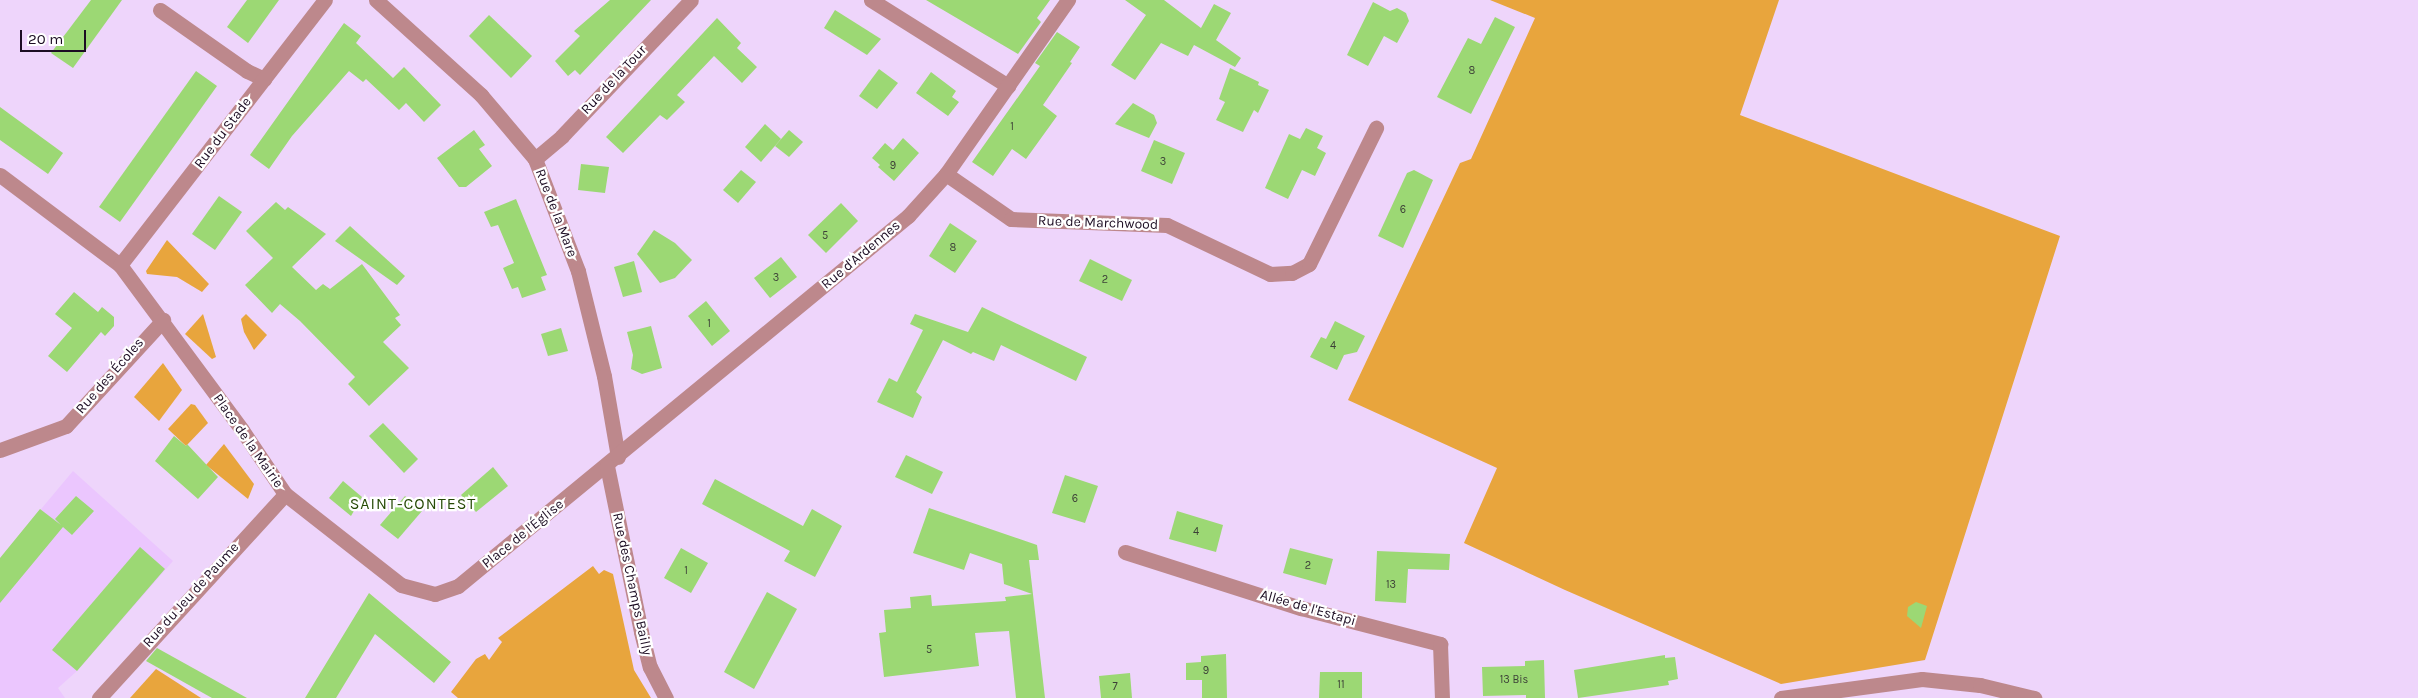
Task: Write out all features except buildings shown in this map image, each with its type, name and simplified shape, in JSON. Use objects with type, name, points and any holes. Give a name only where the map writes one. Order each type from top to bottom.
[{"type":"street","name":"Rue du Stade","points":[[120,265],[325,0]]},
{"type":"street","name":"Rue de la Mare","points":[[376,0],[481,96],[535,159],[578,271],[604,376],[612,462]]},
{"type":"street","name":"Rue de la Tour","points":[[535,159],[562,136],[691,0]]},
{"type":"street","points":[[871,0],[1008,86]]},
{"type":"street","name":"Rue d'Ardennes","points":[[612,462],[908,216],[946,174],[1068,0]]},
{"type":"street","points":[[160,10],[247,71],[264,79]]},
{"type":"street","name":"Rue de Marchwood","points":[[946,174],[1011,219],[1167,225],[1270,274],[1292,273],[1309,264],[1376,128]]},
{"type":"street","name":"Place de la Mairie","points":[[0,175],[120,265],[163,320],[285,494],[401,585],[435,594]]},
{"type":"street","name":"Rue des Écoles","points":[[0,450],[66,426],[163,320]]},
{"type":"street","name":"Place de l'Église","points":[[435,594],[458,586],[612,462]]},
{"type":"street","name":"Rue des Champs Bailly","points":[[612,462],[643,640],[659,689],[666,698]]},
{"type":"street","name":"Rue du Jeu de Paume","points":[[99,698],[285,494]]},
{"type":"street","name":"Allée de l'Estapi","points":[[1125,552],[1302,608],[1440,644],[1442,698]]},
{"type":"street","points":[[1781,698],[1922,679],[1980,685],[2034,698]]},
{"type":"shaded area","points":[[1490,0],[1779,0],[1740,115],[2060,236],[1925,660],[1781,684],[1565,590],[1464,543],[1497,468],[1348,400],[1460,163],[1471,159],[1535,18]]},
{"type":"shaded area","points":[[167,240],[209,284],[202,292],[177,277],[147,274],[146,271]]},
{"type":"shaded area","points":[[203,314],[216,357],[212,359],[185,334]]},
{"type":"shaded area","points":[[246,314],[267,335],[254,350],[244,332],[241,319]]},
{"type":"shaded area","points":[[163,363],[182,390],[159,421],[134,397]]},
{"type":"shaded area","points":[[191,404],[195,405],[208,423],[186,446],[168,429]]},
{"type":"shaded area","points":[[224,444],[254,484],[248,499],[206,465]]},
{"type":"shaded area","points":[[73,471],[173,561],[77,671],[58,688],[65,698],[0,698],[0,558]]},
{"type":"shaded area","points":[[593,566],[599,574],[604,570],[613,574],[634,670],[651,698],[458,698],[451,692],[476,659],[485,654],[489,660],[502,642],[498,638]]},
{"type":"shaded area","points":[[156,669],[201,698],[130,698]]},
{"type":"district","name":"SAINT-CONTEST","points":[[413,504]]}]
